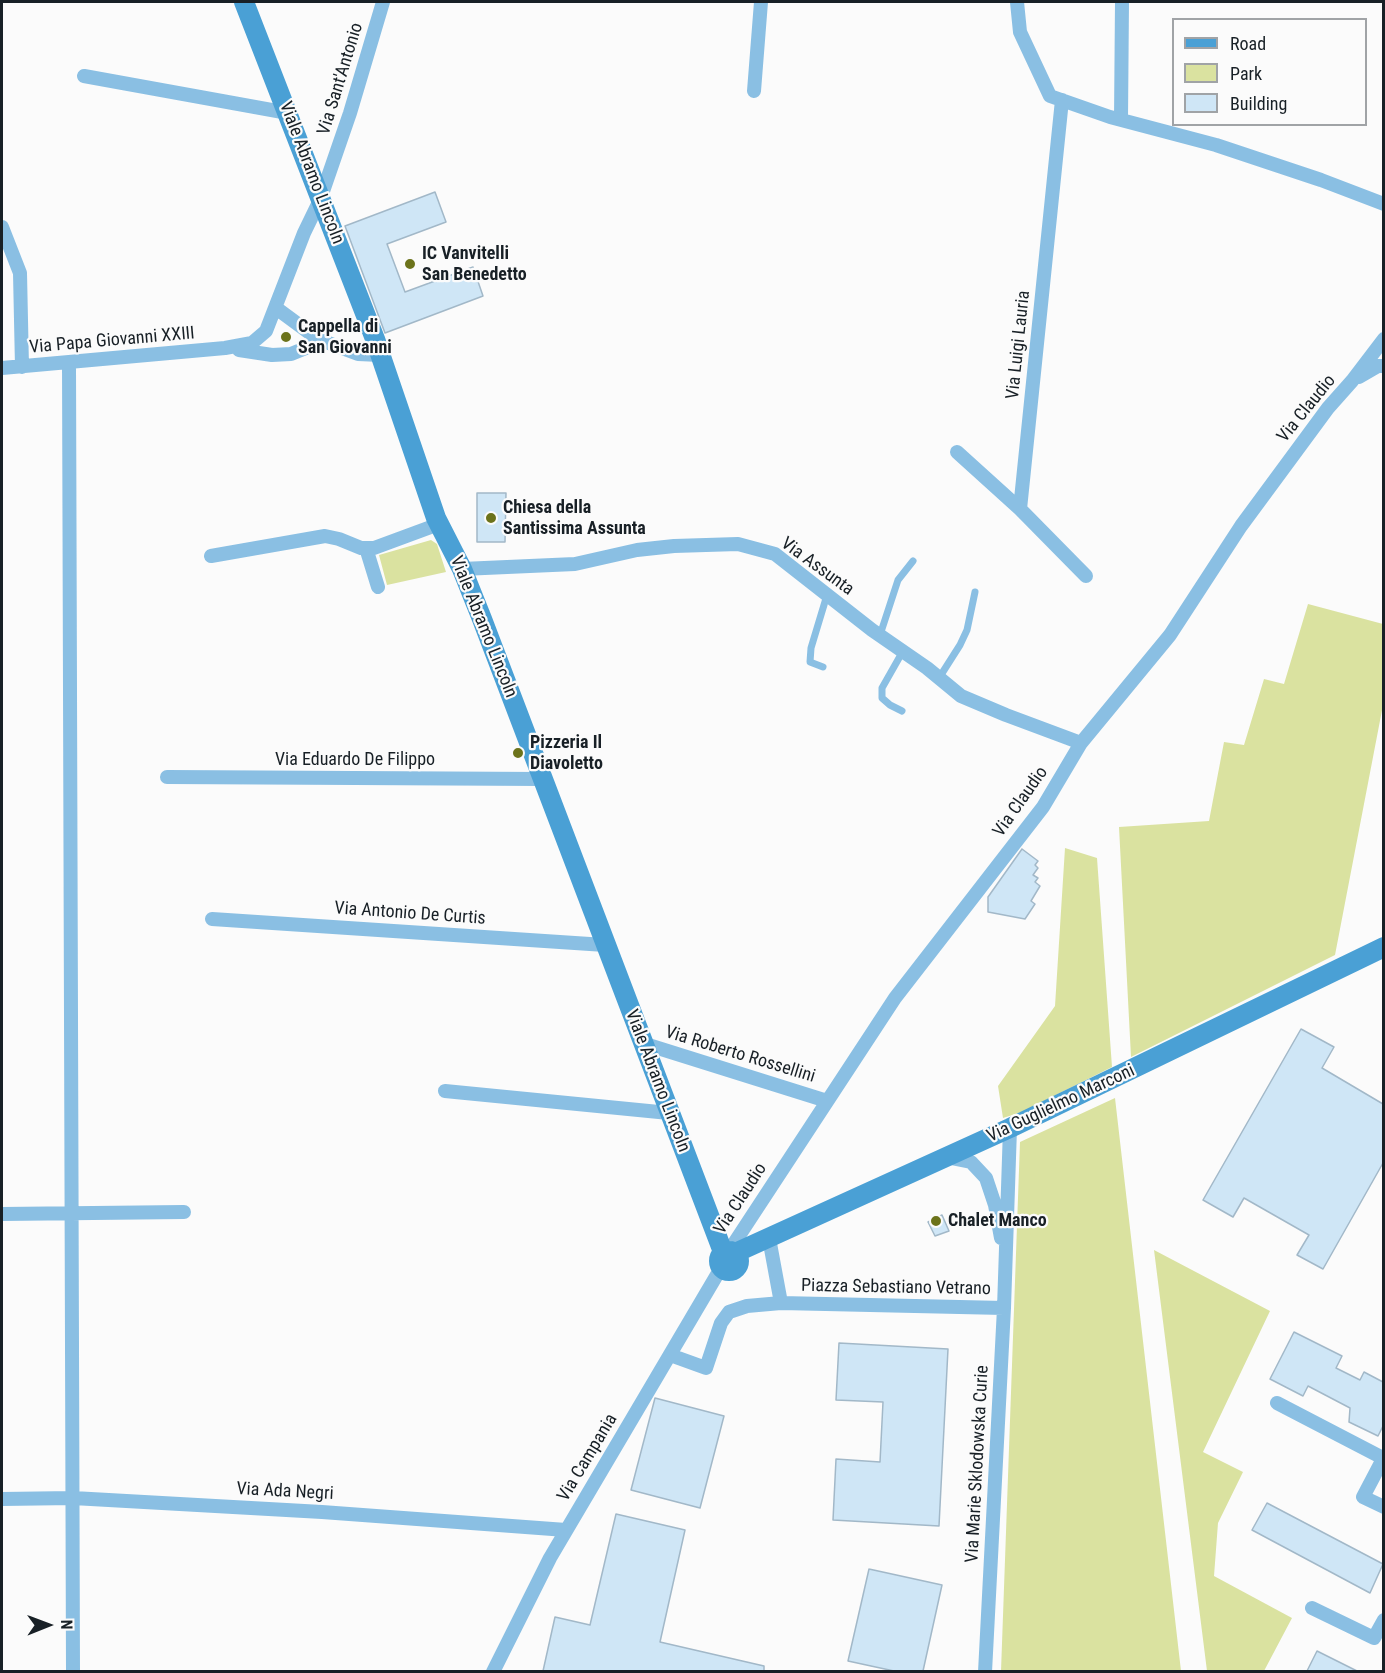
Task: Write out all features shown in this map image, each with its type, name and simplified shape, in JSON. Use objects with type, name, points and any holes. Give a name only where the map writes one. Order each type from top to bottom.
[{"type":"street","name":"Viale Abramo Lincoln","points":[[244,2],[380,355],[439,524],[462,569],[669,1113],[727,1256]]},
{"type":"street","name":"Via Sant'Antonio","points":[[276,308],[304,233],[320,200],[350,113],[383,2]]},
{"type":"street","points":[[754,91],[761,2]]},
{"type":"street","points":[[1017,2],[1020,32],[1050,96],[1121,119],[1216,145],[1321,180],[1383,204]]},
{"type":"street","points":[[1121,119],[1122,2]]},
{"type":"street","points":[[84,76],[288,113]]},
{"type":"street","name":"Via Luigi Lauria","points":[[1020,509],[1062,100]]},
{"type":"street","points":[[2,227],[20,273],[22,367]]},
{"type":"street","points":[[276,308],[323,341],[358,354],[380,355]]},
{"type":"street","name":"Via Papa Giovanni XXIII","points":[[2,368],[252,344],[266,332],[276,308]]},
{"type":"street","points":[[1352,381],[1383,339]]},
{"type":"street","name":"Via Papa Giovanni XXIII","points":[[225,348],[272,355],[291,354],[323,341]]},
{"type":"street","points":[[69,363],[73,1671]]},
{"type":"street","points":[[1352,381],[1378,366],[1383,366]]},
{"type":"street","name":"Via Claudio","points":[[727,1256],[895,998],[1043,807],[1081,742],[1170,635],[1241,526],[1328,408],[1352,381]]},
{"type":"street","points":[[957,452],[1020,509],[1086,576]]},
{"type":"street","points":[[211,556],[325,536],[339,538],[356,546],[374,548],[439,524]]},
{"type":"street","name":"Via Assunta","points":[[462,569],[575,564],[646,549],[674,546],[738,544],[775,554],[961,696],[1081,742]]},
{"type":"street","points":[[366,548],[378,587]]},
{"type":"street","name":"Via Eduardo De Filippo","points":[[168,777],[542,779]]},
{"type":"street","name":"Via Antonio De Curtis","points":[[212,919],[605,945]]},
{"type":"street","name":"Via Guglielmo Marconi","points":[[727,1256],[1010,1128],[1383,947]]},
{"type":"street","name":"Via Roberto Rossellini","points":[[642,1043],[827,1101]]},
{"type":"street","points":[[446,1091],[669,1113]]},
{"type":"street","name":"Via Marie Sklodowska Curie","points":[[985,1671],[1004,1308],[1010,1128]]},
{"type":"street","name":"Via Marie Sklodowska Curie","points":[[946,1157],[971,1162],[986,1178],[995,1205],[1006,1259]]},
{"type":"street","points":[[2,1214],[184,1212]]},
{"type":"street","name":"Piazza Sebastiano Vetrano","points":[[769,1238],[781,1303],[1004,1308]]},
{"type":"street","name":"Via Campania","points":[[494,1671],[566,1530],[727,1256]]},
{"type":"street","points":[[670,1355],[706,1368],[721,1323],[729,1312],[747,1306],[781,1303]]},
{"type":"street","points":[[1277,1403],[1383,1457],[1363,1497],[1383,1507]]},
{"type":"street","name":"Via Ada Negri","points":[[2,1499],[73,1498],[566,1530]]},
{"type":"street","points":[[1312,1608],[1374,1638],[1383,1620]]},
{"type":"lane","points":[[880,635],[898,580],[913,561]]},
{"type":"lane","points":[[939,678],[967,630],[975,592]]},
{"type":"lane","points":[[823,668],[810,662],[811,648],[827,595]]},
{"type":"lane","points":[[902,711],[882,698],[882,688],[903,651]]},
{"type":"green space","points":[[431,540],[437,544],[446,572],[387,585],[379,555]]},
{"type":"green space","points":[[1308,604],[1383,624],[1383,705],[1335,955],[1131,1057],[1119,827],[1209,821],[1224,742],[1244,745],[1264,679],[1284,684]]},
{"type":"green space","points":[[1065,848],[1097,858],[1112,1067],[1022,1112],[1003,1118],[998,1086],[1055,1006]]},
{"type":"green space","points":[[1115,1098],[1181,1671],[1001,1671],[1020,1142]]},
{"type":"green space","points":[[1154,1250],[1270,1311],[1203,1452],[1243,1472],[1218,1523],[1214,1576],[1292,1618],[1264,1671],[1207,1671]]},
{"type":"building","points":[[435,192],[446,222],[387,244],[405,292],[473,267],[483,296],[385,333],[345,226]]},
{"type":"building","name":"Chiesa della Santissima Assunta","points":[[477,493],[506,493],[505,542],[477,542]]},
{"type":"building","points":[[1022,849],[1038,861],[1035,865],[1038,868],[1033,875],[1038,878],[1035,882],[1040,886],[1031,901],[1035,904],[1025,919],[988,912],[988,897]]},
{"type":"building","points":[[1301,1029],[1334,1047],[1322,1068],[1383,1104],[1383,1163],[1323,1269],[1297,1255],[1309,1235],[1244,1198],[1233,1217],[1203,1200]]},
{"type":"building","points":[[942,1215],[949,1231],[935,1236],[928,1222]]},
{"type":"building","points":[[1294,1332],[1342,1356],[1336,1368],[1360,1380],[1364,1372],[1383,1382],[1383,1426],[1378,1436],[1349,1422],[1350,1408],[1308,1386],[1303,1396],[1270,1379]]},
{"type":"building","points":[[839,1343],[948,1349],[939,1526],[833,1520],[836,1459],[880,1462],[883,1402],[836,1400]]},
{"type":"building","points":[[655,1398],[724,1416],[700,1508],[631,1490]]},
{"type":"building","points":[[1267,1503],[1383,1564],[1370,1593],[1252,1530]]},
{"type":"building","points":[[616,1514],[685,1530],[660,1642],[764,1666],[764,1671],[543,1671],[555,1617],[590,1625]]},
{"type":"building","points":[[869,1569],[942,1585],[923,1671],[894,1671],[848,1661]]},
{"type":"building","points":[[1317,1651],[1357,1671],[1307,1671]]},
{"type":"place","name":"IC Vanvitelli San Benedetto","points":[[410,264]]},
{"type":"place","name":"Cappella di San Giovanni","points":[[286,337]]},
{"type":"place","name":"Chiesa della Santissima Assunta","points":[[491,518]]},
{"type":"place","name":"Pizzeria Il Diavoletto","points":[[518,753]]},
{"type":"place","name":"Chalet Manco","points":[[936,1221]]}]
